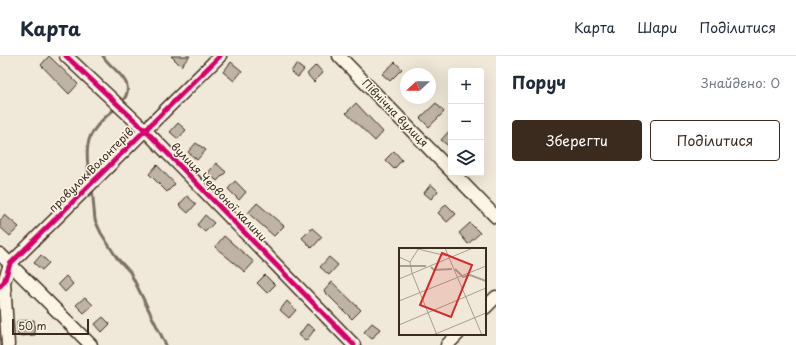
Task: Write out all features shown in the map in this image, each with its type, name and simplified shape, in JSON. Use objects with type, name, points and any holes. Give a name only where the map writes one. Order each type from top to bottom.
[{"type":"street","name":"вулиця Червоної калини","points":[[66,56],[146,131],[354,345]]},
{"type":"street","name":"провулок Волонтерів","points":[[2,284],[10,264],[146,131],[220,56]]},
{"type":"street","name":"Північна вулиця","points":[[339,56],[448,168]]},
{"type":"street","points":[[456,176],[496,217]]},
{"type":"street","points":[[0,254],[91,345]]},
{"type":"street","points":[[2,284],[8,345]]},
{"type":"street","points":[[486,307],[496,297]]},
{"type":"street","points":[[447,345],[457,335]]},
{"type":"building","points":[[49,56],[78,84],[69,94],[41,65]]},
{"type":"building","points":[[171,56],[190,56],[181,66]]},
{"type":"building","points":[[231,62],[242,71],[234,81],[223,72]]},
{"type":"building","points":[[395,62],[401,68],[390,81],[382,74]]},
{"type":"building","points":[[296,64],[304,70],[298,77],[291,72]]},
{"type":"building","points":[[316,65],[323,73],[314,82],[307,74]]},
{"type":"building","points":[[356,103],[383,132],[375,141],[346,113]]},
{"type":"building","points":[[436,103],[444,112],[429,127],[420,118]]},
{"type":"building","points":[[178,123],[186,130],[178,139],[170,132]]},
{"type":"building","points":[[448,132],[448,146],[441,140]]},
{"type":"building","points":[[196,143],[206,150],[197,160],[188,152]]},
{"type":"building","points":[[394,151],[402,160],[394,169],[385,160]]},
{"type":"building","points":[[216,163],[226,172],[217,181],[208,173]]},
{"type":"building","points":[[157,165],[175,184],[167,192],[149,174]]},
{"type":"building","points":[[235,181],[246,192],[239,200],[228,189]]},
{"type":"building","points":[[431,184],[438,191],[431,199],[424,193]]},
{"type":"building","points":[[187,196],[196,204],[188,213],[179,205]]},
{"type":"building","points":[[257,203],[284,226],[274,236],[248,213]]},
{"type":"building","points":[[446,204],[456,214],[447,222],[438,213]]},
{"type":"building","points":[[5,215],[19,227],[10,236],[0,227],[0,221]]},
{"type":"building","points":[[205,215],[214,223],[205,232],[197,225]]},
{"type":"building","points":[[470,223],[480,233],[468,244],[459,233]]},
{"type":"building","points":[[312,228],[322,237],[312,248],[302,238]]},
{"type":"building","points":[[224,236],[254,262],[245,272],[215,247]]},
{"type":"building","points":[[41,255],[49,263],[42,270],[34,263]]},
{"type":"building","points":[[329,257],[338,265],[329,275],[320,267]]},
{"type":"building","points":[[265,275],[275,285],[267,293],[257,283]]},
{"type":"building","points":[[66,276],[73,284],[65,292],[58,284]]},
{"type":"building","points":[[332,282],[361,310],[352,319],[324,291]]},
{"type":"building","points":[[85,297],[93,305],[84,313],[76,305]]},
{"type":"building","points":[[287,301],[296,310],[289,318],[280,310]]},
{"type":"building","points":[[103,317],[110,324],[102,332],[95,324]]},
{"type":"building","points":[[34,320],[35,335],[18,336],[17,321]]},
{"type":"building","points":[[372,323],[380,329],[372,339],[364,332]]},
{"type":"building","points":[[307,324],[315,329],[306,341],[299,335]]},
{"type":"waterway","points":[[103,56],[126,83],[126,96],[121,103]]},
{"type":"waterway","points":[[90,179],[87,156],[90,139],[93,131],[106,116],[116,108]]},
{"type":"waterway","points":[[92,188],[95,220],[101,233],[117,258],[130,272],[166,345]]},
{"type":"cycle path","points":[[66,56],[146,131],[354,345]]},
{"type":"cycle path","points":[[0,286],[4,282],[10,264],[220,56]]}]
